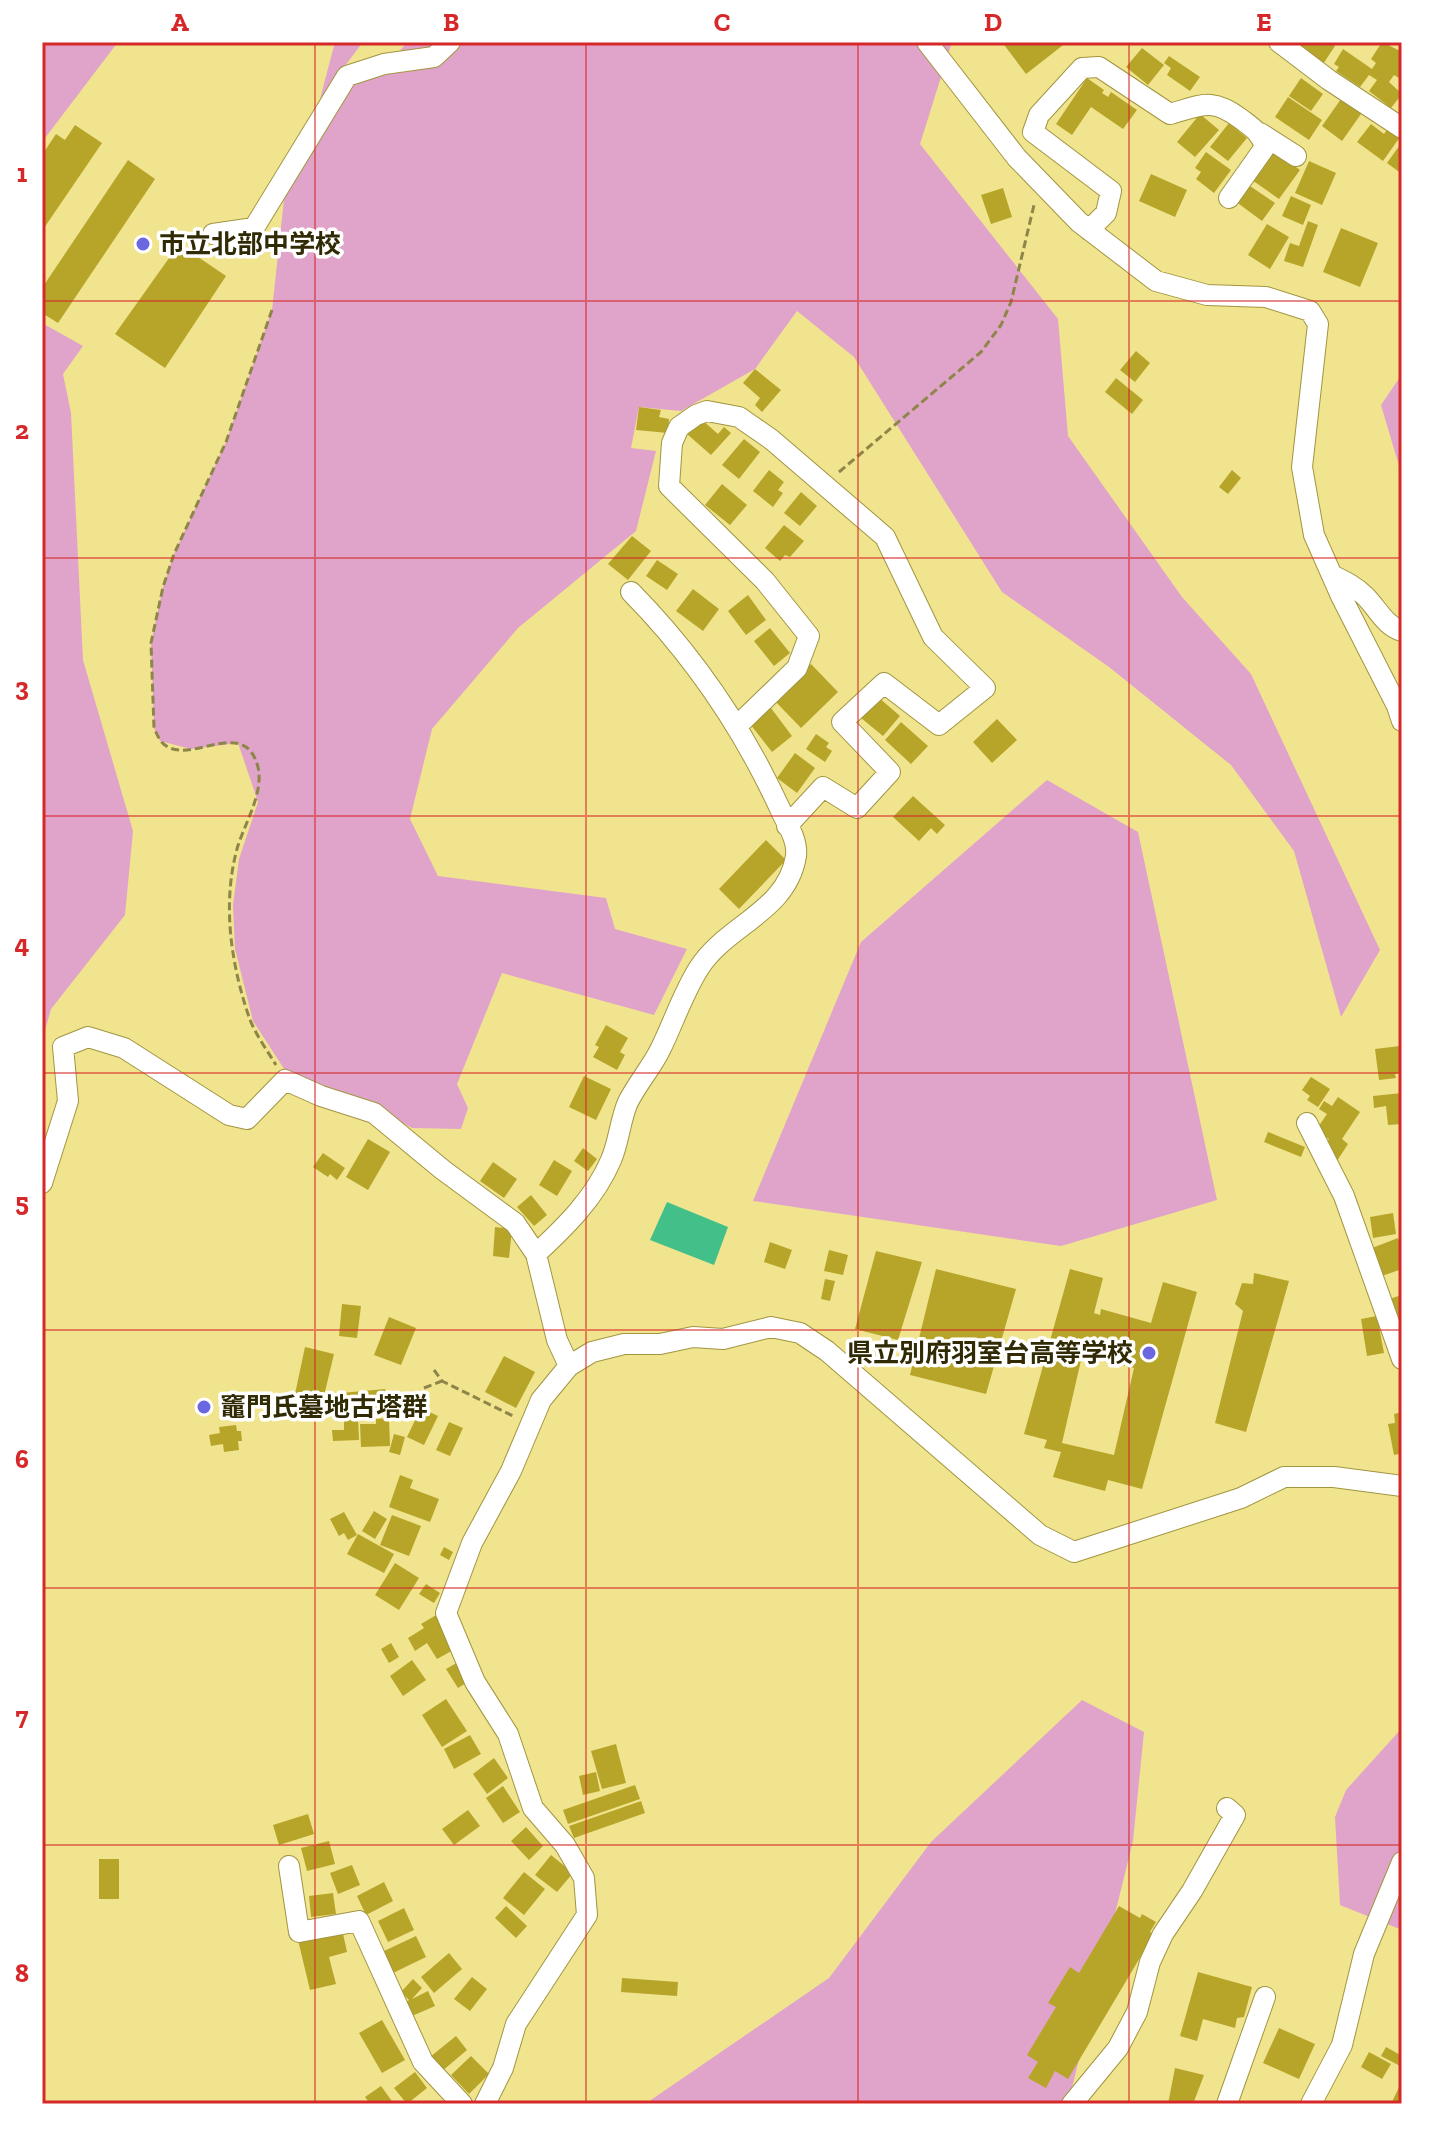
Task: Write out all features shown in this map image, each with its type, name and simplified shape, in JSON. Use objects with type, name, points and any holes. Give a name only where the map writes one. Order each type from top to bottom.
[{"type":"street","points":[[213,234],[254,228],[347,76],[384,64],[434,57],[450,42]]},
{"type":"street","points":[[927,42],[1017,158],[1089,230],[1156,281],[1207,295],[1266,297],[1310,311],[1318,324],[1302,467],[1314,535],[1402,721]]},
{"type":"street","points":[[1279,42],[1329,80],[1402,128]]},
{"type":"street","points":[[1089,230],[1106,213],[1111,191],[1033,132],[1039,115],[1082,68],[1099,67],[1170,114],[1204,104],[1223,105],[1296,156]]},
{"type":"street","points":[[1229,198],[1265,147],[1260,133]]},
{"type":"street","points":[[737,726],[797,668],[809,636],[765,581],[669,486],[672,443],[679,427],[696,415],[713,410],[739,417],[772,440],[885,537],[933,637],[985,688],[939,725],[884,683],[842,722],[890,772],[857,808],[823,787],[787,826]]},
{"type":"street","points":[[1332,575],[1353,585],[1368,598],[1386,623],[1402,631]]},
{"type":"street","points":[[536,1254],[575,1218],[611,1161],[627,1103],[658,1054],[700,968],[726,937],[758,915],[779,894],[796,855],[794,839],[764,773],[737,726],[660,622],[631,592]]},
{"type":"street","points":[[42,1183],[68,1101],[63,1047],[88,1037],[124,1048],[229,1115],[247,1119],[285,1080],[321,1096],[374,1113],[443,1170],[515,1223],[536,1254],[557,1340],[569,1366]]},
{"type":"street","points":[[1307,1123],[1344,1196],[1402,1359]]},
{"type":"street","points":[[485,2104],[503,2068],[516,2024],[587,1915],[584,1878],[565,1845],[533,1808],[508,1734],[475,1682],[446,1613],[472,1543],[511,1471],[541,1400],[569,1366],[592,1352],[624,1344],[660,1344],[693,1337],[723,1339],[771,1327],[800,1333],[827,1351],[1040,1535],[1074,1552],[1241,1498],[1284,1477],[1334,1477],[1402,1486]]},
{"type":"street","points":[[1072,2104],[1118,2048],[1130,2028],[1150,1962],[1163,1934],[1192,1891],[1235,1815],[1227,1808]]},
{"type":"street","points":[[1311,2104],[1342,2045],[1364,1954],[1402,1862]]},
{"type":"street","points":[[289,1866],[299,1932],[359,1921],[423,2062],[462,2104]]},
{"type":"street","points":[[1227,2104],[1265,1997]]},
{"type":"path","points":[[824,485],[981,352],[1001,325],[1011,302],[1041,180]]},
{"type":"path","points":[[272,310],[226,442],[174,554],[163,587],[151,643],[151,694],[154,728],[160,741],[170,749],[238,743],[253,754],[259,770],[256,797],[238,848],[229,894],[230,937],[249,1019],[285,1080]]},
{"type":"path","points":[[434,1370],[442,1381],[531,1425]]},
{"type":"path","points":[[424,1388],[442,1381]]},
{"type":"shaded area","points":[[42,42],[118,42],[42,142]]},
{"type":"shaded area","points":[[335,42],[363,42],[320,99]]},
{"type":"shaded area","points":[[407,42],[952,42],[920,144],[1058,319],[1068,436],[1182,597],[1251,674],[1380,950],[1341,1017],[1294,851],[1231,765],[1109,667],[1002,592],[854,357],[797,311],[755,369],[681,411],[639,407],[631,448],[656,451],[636,531],[518,628],[432,729],[410,819],[438,876],[606,898],[615,929],[687,949],[654,1015],[502,973],[457,1084],[468,1108],[461,1129],[412,1128],[356,1098],[290,1078],[253,1021],[235,949],[233,905],[239,859],[258,802],[238,743],[191,749],[160,741],[154,728],[151,643],[174,554],[226,442],[272,310],[289,153],[367,67],[391,62]]},
{"type":"shaded area","points":[[42,323],[83,346],[63,374],[71,413],[83,660],[133,831],[125,915],[51,1009],[42,1041]]},
{"type":"shaded area","points":[[1402,374],[1402,476],[1381,405]]},
{"type":"shaded area","points":[[1047,780],[1138,832],[1217,1200],[1061,1246],[753,1201],[861,942]]},
{"type":"shaded area","points":[[667,1202],[728,1227],[714,1265],[650,1240]]},
{"type":"shaded area","points":[[1082,1700],[1144,1732],[1133,1841],[1068,2104],[645,2104],[829,1978],[931,1842]]},
{"type":"shaded area","points":[[1402,1728],[1402,1930],[1340,1905],[1335,1817],[1346,1790]]},
{"type":"building","points":[[1002,42],[1067,42],[1026,74]]},
{"type":"building","points":[[1303,42],[1330,42],[1335,46],[1323,64],[1299,48]]},
{"type":"building","points":[[1382,42],[1402,52],[1402,80],[1394,75],[1389,82],[1402,94],[1391,108],[1369,91],[1377,80],[1369,75],[1360,87],[1336,71],[1339,67],[1334,64],[1343,49],[1372,69],[1376,63],[1371,59]]},
{"type":"building","points":[[1142,48],[1164,65],[1148,85],[1126,67]]},
{"type":"building","points":[[1169,56],[1200,77],[1190,91],[1167,75],[1171,68],[1164,63]]},
{"type":"building","points":[[1087,78],[1104,90],[1102,93],[1108,97],[1111,92],[1137,110],[1123,129],[1091,107],[1072,135],[1056,124]]},
{"type":"building","points":[[1301,78],[1323,94],[1311,111],[1289,96]]},
{"type":"building","points":[[1288,97],[1322,120],[1309,140],[1275,117]]},
{"type":"building","points":[[1341,99],[1361,114],[1342,141],[1322,126]]},
{"type":"building","points":[[1200,114],[1219,130],[1195,157],[1177,142]]},
{"type":"building","points":[[1229,123],[1247,138],[1228,161],[1210,147]]},
{"type":"building","points":[[1371,124],[1384,134],[1388,128],[1400,137],[1383,161],[1357,142]]},
{"type":"building","points":[[75,125],[102,143],[42,231],[42,155],[56,134],[65,140]]},
{"type":"building","points":[[1402,142],[1402,174],[1387,163]]},
{"type":"building","points":[[1274,151],[1300,170],[1279,199],[1252,180]]},
{"type":"building","points":[[1206,152],[1231,170],[1214,193],[1196,179],[1201,172],[1195,168]]},
{"type":"building","points":[[128,160],[155,179],[58,323],[42,313],[42,288]]},
{"type":"building","points":[[1309,161],[1336,173],[1322,205],[1295,193]]},
{"type":"building","points":[[1151,174],[1187,190],[1175,217],[1139,201]]},
{"type":"building","points":[[1247,184],[1275,203],[1262,221],[1235,201]]},
{"type":"building","points":[[1003,188],[1012,217],[991,224],[981,195]]},
{"type":"building","points":[[1291,196],[1311,205],[1303,225],[1282,216]]},
{"type":"building","points":[[1308,221],[1318,225],[1303,267],[1284,261],[1290,243],[1299,246]]},
{"type":"building","points":[[1267,224],[1289,237],[1270,269],[1248,255]]},
{"type":"building","points":[[1341,228],[1378,243],[1360,287],[1323,272]]},
{"type":"building","points":[[179,244],[226,276],[165,368],[115,334]]},
{"type":"building","points":[[1136,351],[1150,363],[1135,382],[1120,370]]},
{"type":"building","points":[[755,369],[781,390],[762,412],[755,405],[760,398],[743,383]]},
{"type":"building","points":[[1116,378],[1143,400],[1132,414],[1105,392]]},
{"type":"building","points":[[639,407],[661,410],[659,417],[669,419],[668,433],[636,430]]},
{"type":"building","points":[[701,419],[718,434],[724,427],[731,433],[711,455],[687,434]]},
{"type":"building","points":[[744,439],[760,452],[739,479],[722,465]]},
{"type":"building","points":[[769,470],[784,482],[778,490],[783,493],[773,507],[753,491]]},
{"type":"building","points":[[1232,470],[1241,478],[1228,494],[1219,487]]},
{"type":"building","points":[[722,484],[747,505],[730,525],[705,505]]},
{"type":"building","points":[[801,492],[817,506],[800,526],[784,513]]},
{"type":"building","points":[[784,525],[804,541],[790,557],[785,555],[780,561],[765,548]]},
{"type":"building","points":[[632,536],[651,551],[628,580],[608,564]]},
{"type":"building","points":[[657,560],[678,574],[667,590],[646,576]]},
{"type":"building","points":[[693,589],[719,609],[703,631],[676,611]]},
{"type":"building","points":[[748,595],[766,620],[746,635],[728,611]]},
{"type":"building","points":[[770,628],[790,653],[774,666],[754,641]]},
{"type":"building","points":[[811,664],[838,692],[801,728],[774,700]]},
{"type":"building","points":[[878,697],[900,716],[883,736],[861,718]]},
{"type":"building","points":[[771,708],[792,736],[772,752],[750,724]]},
{"type":"building","points":[[997,719],[1017,740],[992,763],[973,742]]},
{"type":"building","points":[[901,722],[928,746],[911,764],[885,740]]},
{"type":"building","points":[[816,734],[829,743],[826,747],[832,751],[825,762],[806,749]]},
{"type":"building","points":[[795,753],[815,768],[797,793],[777,778]]},
{"type":"building","points":[[913,796],[945,825],[937,834],[931,828],[919,841],[893,817]]},
{"type":"building","points":[[766,840],[786,860],[739,909],[719,889]]},
{"type":"building","points":[[606,1025],[628,1038],[620,1052],[625,1055],[617,1070],[593,1057],[599,1047],[595,1045]]},
{"type":"building","points":[[1400,1046],[1402,1073],[1395,1074],[1396,1078],[1379,1080],[1375,1049]]},
{"type":"building","points":[[584,1076],[611,1089],[596,1120],[569,1107]]},
{"type":"building","points":[[1311,1077],[1330,1089],[1318,1107],[1307,1100],[1310,1096],[1302,1090]]},
{"type":"building","points":[[1402,1093],[1402,1124],[1388,1125],[1386,1106],[1374,1108],[1373,1096]]},
{"type":"building","points":[[1338,1097],[1360,1112],[1342,1139],[1348,1144],[1337,1161],[1324,1146],[1329,1139],[1316,1130],[1327,1114],[1319,1109],[1324,1101],[1332,1106]]},
{"type":"building","points":[[1268,1132],[1305,1147],[1301,1157],[1264,1142]]},
{"type":"building","points":[[368,1139],[390,1152],[368,1190],[346,1177]]},
{"type":"building","points":[[583,1148],[597,1159],[588,1171],[574,1161]]},
{"type":"building","points":[[323,1153],[345,1168],[337,1180],[313,1167]]},
{"type":"building","points":[[554,1160],[572,1171],[557,1196],[539,1185]]},
{"type":"building","points":[[493,1162],[517,1179],[504,1198],[480,1181]]},
{"type":"building","points":[[531,1195],[547,1215],[534,1226],[517,1207]]},
{"type":"building","points":[[1393,1213],[1396,1234],[1373,1238],[1370,1217]]},
{"type":"building","points":[[495,1227],[512,1229],[509,1258],[493,1256]]},
{"type":"building","points":[[1398,1238],[1402,1248],[1402,1269],[1382,1276],[1372,1248]]},
{"type":"building","points":[[770,1242],[792,1250],[785,1269],[764,1262]]},
{"type":"building","points":[[829,1250],[848,1255],[843,1275],[824,1271]]},
{"type":"building","points":[[876,1251],[922,1262],[898,1340],[855,1329]]},
{"type":"building","points":[[936,1269],[1016,1289],[986,1394],[910,1375]]},
{"type":"building","points":[[1070,1269],[1103,1278],[1094,1313],[1100,1315],[1101,1309],[1151,1323],[1163,1282],[1197,1292],[1142,1489],[1108,1480],[1105,1491],[1053,1477],[1061,1452],[1044,1448],[1047,1440],[1024,1434]],"holes":[[[1082,1356],[1134,1368],[1114,1455],[1062,1443]]]},
{"type":"building","points":[[1254,1273],[1289,1281],[1246,1432],[1215,1423],[1243,1311],[1235,1304],[1242,1283],[1253,1284]]},
{"type":"building","points":[[825,1279],[835,1281],[830,1301],[821,1299]]},
{"type":"building","points":[[1402,1295],[1402,1320],[1398,1322],[1389,1299]]},
{"type":"building","points":[[342,1304],[361,1306],[357,1338],[339,1336]]},
{"type":"building","points":[[1377,1316],[1384,1353],[1367,1356],[1361,1319]]},
{"type":"building","points":[[389,1317],[416,1328],[401,1365],[374,1355]]},
{"type":"building","points":[[305,1347],[334,1354],[323,1400],[295,1394]]},
{"type":"building","points":[[504,1356],[535,1372],[516,1408],[485,1392]]},
{"type":"building","points":[[385,1389],[386,1407],[342,1411],[341,1393]]},
{"type":"building","points":[[421,1408],[438,1416],[424,1445],[407,1437]]},
{"type":"building","points":[[1402,1412],[1400,1461],[1399,1454],[1394,1455],[1388,1424],[1395,1423],[1394,1414]]},
{"type":"building","points":[[358,1417],[359,1440],[333,1441],[332,1430],[344,1430],[344,1418]]},
{"type":"building","points":[[389,1418],[390,1446],[361,1447],[360,1424],[376,1424],[376,1419]]},
{"type":"building","points":[[449,1422],[463,1428],[450,1456],[436,1450]]},
{"type":"building","points":[[236,1425],[237,1431],[241,1431],[239,1450],[224,1452],[223,1444],[211,1446],[209,1435],[220,1433],[219,1427]]},
{"type":"building","points":[[394,1434],[405,1437],[400,1455],[389,1452]]},
{"type":"building","points":[[400,1475],[413,1480],[410,1488],[439,1499],[430,1522],[389,1507]]},
{"type":"building","points":[[374,1511],[387,1519],[375,1539],[362,1531]]},
{"type":"building","points":[[344,1512],[357,1535],[348,1540],[344,1533],[339,1536],[330,1519]]},
{"type":"building","points":[[392,1515],[421,1526],[409,1556],[380,1545]]},
{"type":"building","points":[[358,1534],[394,1554],[384,1573],[347,1554]]},
{"type":"building","points":[[444,1547],[453,1552],[449,1560],[440,1555]]},
{"type":"building","points":[[395,1563],[419,1578],[399,1610],[375,1595]]},
{"type":"building","points":[[426,1584],[440,1593],[434,1603],[419,1594]]},
{"type":"building","points":[[438,1614],[457,1648],[437,1659],[427,1643],[415,1651],[408,1638],[424,1628],[421,1624]]},
{"type":"building","points":[[391,1643],[399,1657],[389,1663],[381,1649]]},
{"type":"building","points":[[412,1660],[426,1680],[403,1696],[390,1676]]},
{"type":"building","points":[[460,1661],[471,1680],[458,1688],[446,1669]]},
{"type":"building","points":[[446,1699],[467,1731],[442,1747],[422,1715]]},
{"type":"building","points":[[470,1735],[481,1754],[454,1769],[444,1749]]},
{"type":"building","points":[[616,1744],[626,1783],[602,1789],[591,1751]]},
{"type":"building","points":[[494,1758],[508,1778],[487,1794],[473,1774]]},
{"type":"building","points":[[596,1772],[600,1791],[583,1795],[579,1776]]},
{"type":"building","points":[[635,1785],[640,1799],[568,1824],[563,1810]]},
{"type":"building","points":[[503,1786],[520,1812],[503,1823],[486,1798]]},
{"type":"building","points":[[641,1801],[645,1813],[574,1838],[569,1826]]},
{"type":"building","points":[[468,1810],[480,1826],[454,1845],[442,1829]]},
{"type":"building","points":[[308,1814],[314,1834],[279,1845],[273,1825]]},
{"type":"building","points":[[526,1827],[543,1846],[529,1860],[511,1841]]},
{"type":"building","points":[[329,1841],[335,1864],[307,1871],[301,1848]]},
{"type":"building","points":[[551,1855],[573,1873],[557,1892],[535,1875]]},
{"type":"building","points":[[99,1859],[119,1859],[119,1899],[99,1899]]},
{"type":"building","points":[[352,1865],[360,1885],[338,1894],[330,1873]]},
{"type":"building","points":[[524,1872],[545,1889],[524,1915],[503,1898]]},
{"type":"building","points":[[384,1882],[393,1901],[366,1915],[357,1896]]},
{"type":"building","points":[[333,1893],[336,1914],[311,1917],[309,1896]]},
{"type":"building","points":[[506,1906],[527,1926],[516,1938],[495,1918]]},
{"type":"building","points":[[1119,1906],[1140,1918],[1142,1914],[1156,1922],[1150,1932],[1154,1934],[1068,2079],[1055,2071],[1046,2088],[1028,2078],[1038,2062],[1027,2055],[1056,2007],[1048,2003],[1070,1967],[1079,1973]]},
{"type":"building","points":[[404,1908],[414,1930],[388,1942],[378,1921]]},
{"type":"building","points":[[342,1929],[347,1952],[329,1957],[336,1984],[310,1990],[298,1940]]},
{"type":"building","points":[[416,1936],[426,1957],[393,1973],[382,1952]]},
{"type":"building","points":[[449,1953],[462,1969],[434,1993],[421,1977]]},
{"type":"building","points":[[1198,1972],[1252,1987],[1244,2017],[1237,2018],[1235,2028],[1203,2019],[1197,2041],[1180,2036]]},
{"type":"building","points":[[472,1977],[487,1989],[470,2011],[454,1999]]},
{"type":"building","points":[[622,1978],[678,1982],[677,1996],[621,1992]]},
{"type":"building","points":[[413,1979],[422,1988],[412,1999],[428,1991],[435,2006],[412,2016],[406,2002],[409,2000],[401,1992]]},
{"type":"building","points":[[382,2020],[405,2060],[382,2073],[359,2033]]},
{"type":"building","points":[[1279,2028],[1315,2044],[1299,2079],[1263,2063]]},
{"type":"building","points":[[456,2036],[467,2050],[441,2072],[430,2057]]},
{"type":"building","points":[[1386,2047],[1402,2056],[1402,2067],[1381,2056]]},
{"type":"building","points":[[1369,2052],[1391,2064],[1382,2079],[1361,2067]]},
{"type":"building","points":[[471,2056],[489,2074],[469,2094],[451,2075]]},
{"type":"building","points":[[1175,2068],[1204,2075],[1193,2104],[1168,2104]]},
{"type":"building","points":[[415,2072],[427,2088],[407,2104],[394,2088]]},
{"type":"building","points":[[1402,2081],[1402,2104],[1391,2104]]},
{"type":"building","points":[[381,2086],[394,2104],[370,2104],[365,2097]]},
{"type":"place","name":"市立北部中学校","points":[[143,244]]},
{"type":"place","name":"県立別府羽室台高等学校","points":[[1149,1353]]},
{"type":"place","name":"竈門氏墓地古塔群","points":[[204,1407]]}]
